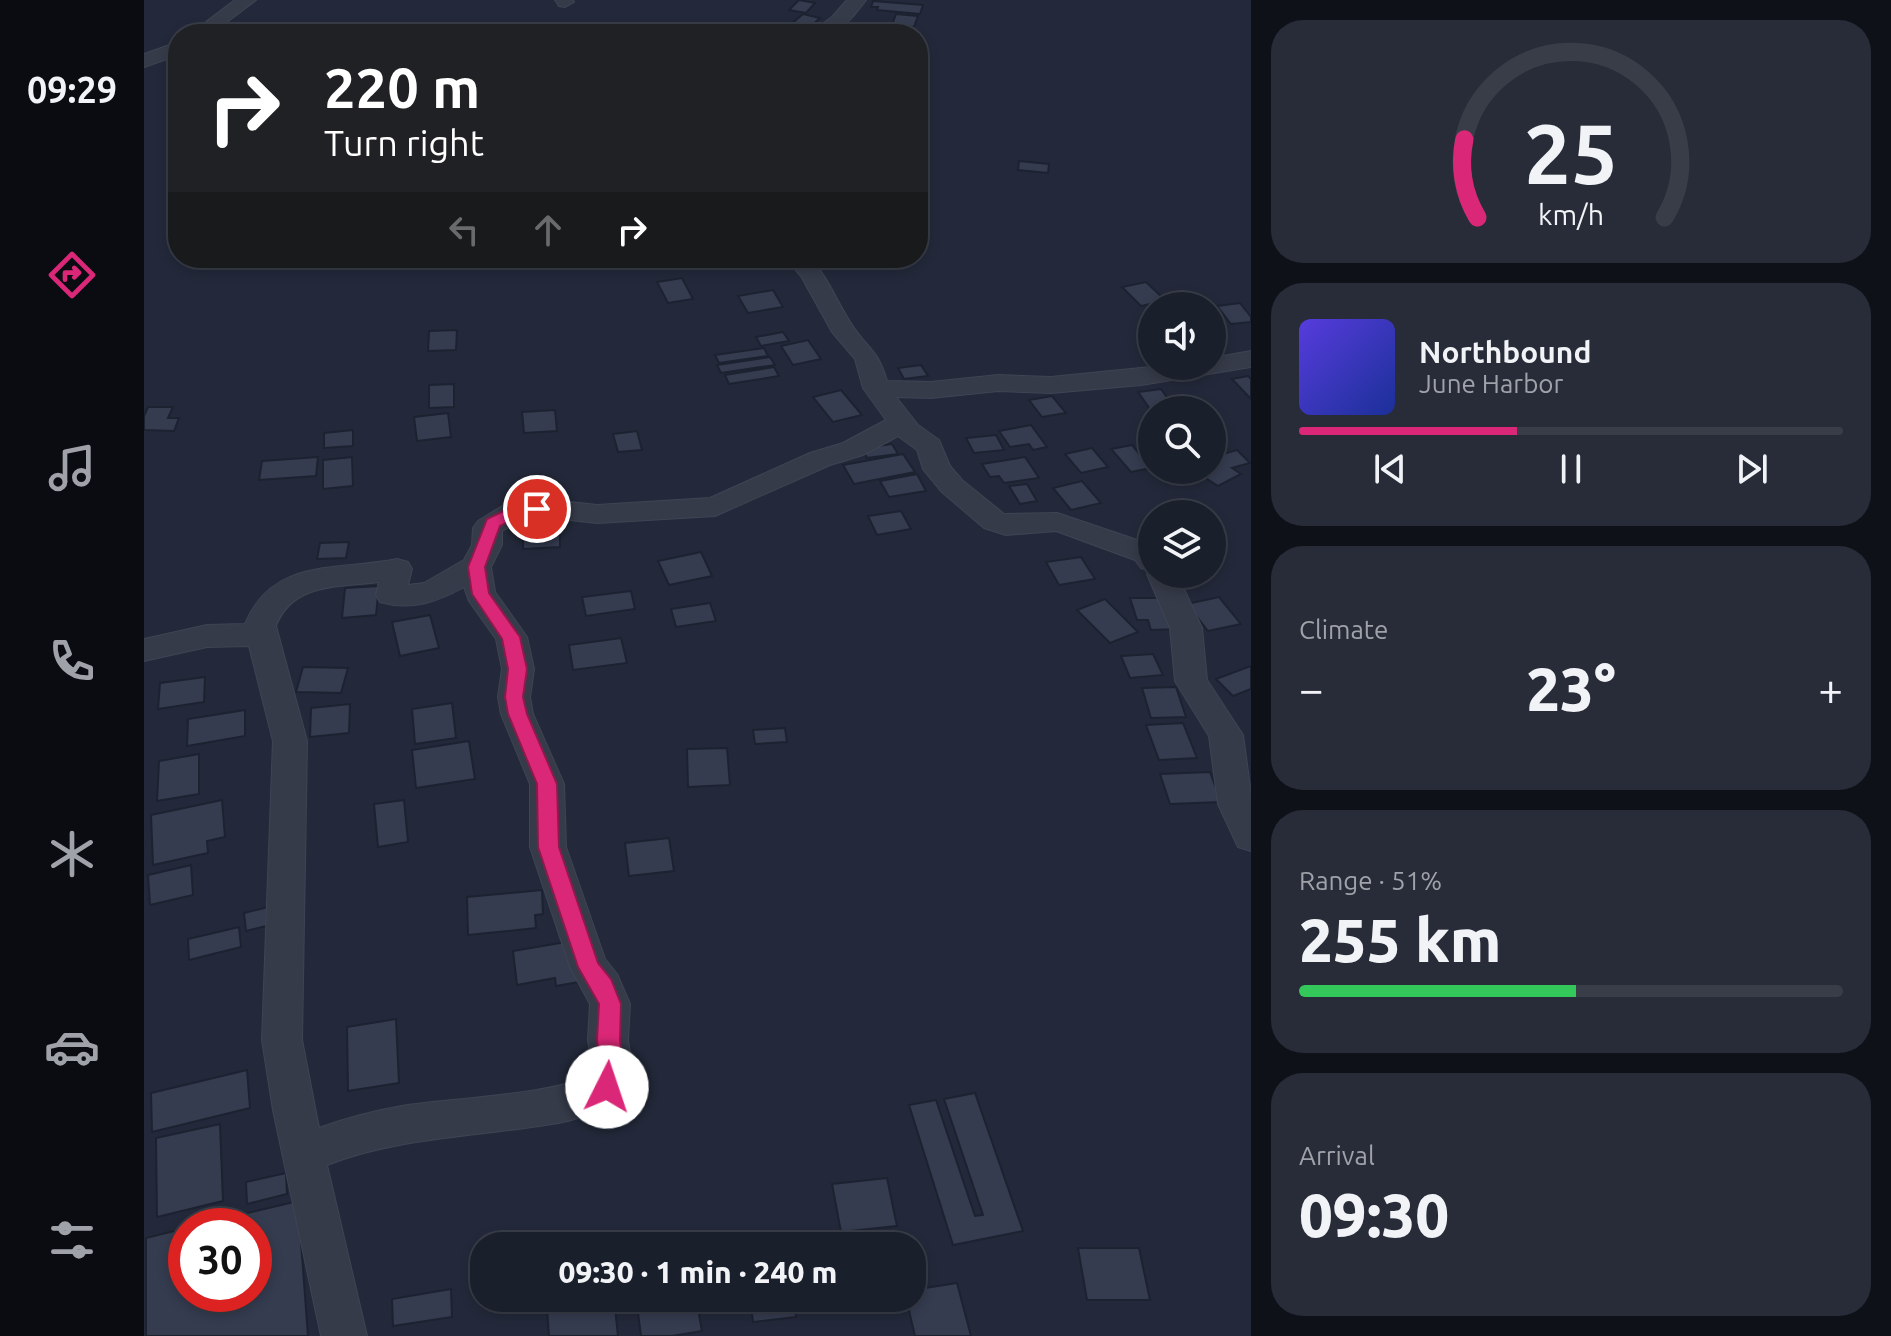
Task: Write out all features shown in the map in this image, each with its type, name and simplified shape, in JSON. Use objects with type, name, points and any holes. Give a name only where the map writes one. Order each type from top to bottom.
[{"type":"street","points":[[213,24],[247,0]]},
{"type":"street","points":[[833,24],[857,0]]},
{"type":"street","points":[[144,61],[168,52]]},
{"type":"street","points":[[806,268],[844,332],[867,357],[876,388],[901,423],[929,446],[942,477],[994,521],[1006,526],[1057,522],[1138,550]]},
{"type":"street","points":[[876,388],[931,390],[998,383],[1051,385],[1141,377],[1251,359]]},
{"type":"street","points":[[344,1336],[282,1040],[290,741],[260,626],[272,602],[298,584],[339,575],[397,569],[391,595],[409,597],[435,590],[476,567],[487,545],[488,528],[514,512],[552,509],[597,514],[715,507],[820,459],[853,449],[901,423]]},
{"type":"street","points":[[304,1154],[348,1137],[403,1125],[556,1105],[590,1097],[607,1087],[613,1072],[608,1040],[610,1004],[603,986],[589,967],[548,847],[547,784],[517,714],[514,697],[518,669],[511,637],[480,594],[476,567]]},
{"type":"street","points":[[1168,588],[1186,628],[1191,681],[1226,735],[1235,804],[1251,837]]},
{"type":"street","points":[[144,650],[207,636],[264,634]]},
{"type":"building","points":[[799,0],[815,3],[806,13],[789,10]]},
{"type":"building","points":[[873,1],[923,5],[920,14],[877,10],[878,7],[871,7]]},
{"type":"building","points":[[803,14],[820,18],[813,24],[791,24]]},
{"type":"building","points":[[896,14],[918,16],[915,24],[892,24]]},
{"type":"building","points":[[1019,161],[1049,164],[1048,173],[1018,170]]},
{"type":"building","points":[[682,278],[693,299],[668,303],[657,282]]},
{"type":"building","points":[[1146,282],[1157,292],[1138,292],[1138,303],[1122,287]]},
{"type":"building","points":[[773,290],[783,307],[748,313],[738,296]]},
{"type":"building","points":[[1240,303],[1251,317],[1251,322],[1231,324],[1226,318],[1226,305]]},
{"type":"building","points":[[457,330],[456,350],[428,351],[429,331]]},
{"type":"building","points":[[783,332],[789,341],[761,346],[756,337]]},
{"type":"building","points":[[808,340],[821,359],[793,365],[781,346]]},
{"type":"building","points":[[764,348],[768,356],[719,363],[715,355]]},
{"type":"building","points":[[770,357],[775,365],[721,373],[717,365]]},
{"type":"building","points":[[921,365],[928,376],[904,379],[898,368]]},
{"type":"building","points":[[774,367],[779,376],[729,384],[725,375]]},
{"type":"building","points":[[1248,376],[1251,379],[1251,399],[1232,379]]},
{"type":"building","points":[[454,384],[454,407],[429,408],[429,385]]},
{"type":"building","points":[[1161,389],[1166,396],[1141,396],[1138,392]]},
{"type":"building","points":[[841,390],[862,415],[833,422],[813,397]]},
{"type":"building","points":[[1052,396],[1066,413],[1042,417],[1029,400]]},
{"type":"building","points":[[148,407],[173,407],[168,418],[179,418],[174,431],[144,430]]},
{"type":"building","points":[[555,410],[557,431],[524,433],[522,412]]},
{"type":"building","points":[[448,413],[451,437],[417,441],[414,417]]},
{"type":"building","points":[[1031,425],[1047,447],[1033,450],[1029,444],[1010,447],[999,431]]},
{"type":"building","points":[[353,430],[353,446],[324,448],[324,433]]},
{"type":"building","points":[[637,431],[642,450],[618,452],[613,434]]},
{"type":"building","points":[[996,435],[1004,450],[974,453],[966,438]]},
{"type":"building","points":[[892,444],[898,454],[867,458],[862,448]]},
{"type":"building","points":[[1132,445],[1138,452],[1138,471],[1131,472],[1111,449]]},
{"type":"building","points":[[1092,448],[1108,467],[1081,473],[1065,454]]},
{"type":"building","points":[[1237,450],[1250,463],[1232,468],[1241,474],[1226,482],[1226,453]]},
{"type":"building","points":[[903,454],[915,472],[854,484],[843,465]]},
{"type":"building","points":[[318,457],[316,476],[259,480],[262,461]]},
{"type":"building","points":[[352,457],[353,486],[323,489],[323,460]]},
{"type":"building","points":[[1025,457],[1039,478],[1004,483],[999,476],[990,477],[982,464]]},
{"type":"building","points":[[917,474],[926,491],[889,497],[880,481]]},
{"type":"building","points":[[1082,481],[1101,503],[1071,510],[1053,488]]},
{"type":"building","points":[[1027,484],[1037,501],[1020,504],[1009,486]]},
{"type":"building","points":[[901,511],[911,529],[877,535],[868,516]]},
{"type":"building","points":[[560,526],[560,547],[523,549],[523,527]]},
{"type":"building","points":[[349,542],[346,558],[317,559],[320,543]]},
{"type":"building","points":[[701,552],[712,576],[669,585],[658,561]]},
{"type":"building","points":[[1081,557],[1095,579],[1059,585],[1046,562]]},
{"type":"building","points":[[379,586],[376,615],[342,618],[345,588]]},
{"type":"building","points":[[631,591],[635,609],[586,616],[582,597]]},
{"type":"building","points":[[1219,597],[1241,624],[1208,631],[1187,604]]},
{"type":"building","points":[[1130,598],[1169,598],[1180,629],[1151,630],[1148,620],[1137,620]]},
{"type":"building","points":[[1105,599],[1138,632],[1110,643],[1077,610]]},
{"type":"building","points":[[710,603],[716,621],[676,627],[671,609]]},
{"type":"building","points":[[430,615],[439,648],[400,656],[392,622]]},
{"type":"building","points":[[621,638],[627,663],[573,670],[569,645]]},
{"type":"building","points":[[1153,654],[1163,675],[1130,678],[1121,656]]},
{"type":"building","points":[[1251,666],[1251,689],[1233,696],[1216,679]]},
{"type":"building","points":[[303,667],[348,668],[341,693],[296,692]]},
{"type":"building","points":[[205,677],[204,702],[158,709],[160,683]]},
{"type":"building","points":[[1176,687],[1186,717],[1151,718],[1142,688]]},
{"type":"building","points":[[452,703],[456,738],[415,744],[412,709]]},
{"type":"building","points":[[350,704],[349,733],[310,737],[311,708]]},
{"type":"building","points":[[245,710],[245,736],[187,746],[188,719]]},
{"type":"building","points":[[1183,723],[1197,758],[1159,760],[1146,725]]},
{"type":"building","points":[[785,728],[787,742],[755,744],[753,730]]},
{"type":"building","points":[[469,741],[475,779],[416,788],[412,750]]},
{"type":"building","points":[[727,748],[730,785],[688,787],[687,749]]},
{"type":"building","points":[[199,754],[199,794],[157,801],[159,761]]},
{"type":"building","points":[[1210,772],[1221,802],[1170,804],[1160,774]]},
{"type":"building","points":[[222,800],[225,837],[207,841],[208,853],[153,865],[151,815]]},
{"type":"building","points":[[404,800],[408,842],[378,847],[374,804]]},
{"type":"building","points":[[669,838],[674,871],[629,876],[625,843]]},
{"type":"building","points":[[191,865],[193,895],[150,905],[148,875]]},
{"type":"building","points":[[542,890],[543,914],[535,915],[536,928],[468,935],[467,897]]},
{"type":"building","points":[[277,905],[279,923],[246,931],[244,913]]},
{"type":"building","points":[[239,927],[241,947],[189,960],[188,939]]},
{"type":"building","points":[[572,941],[579,982],[556,986],[555,978],[517,985],[513,951]]},
{"type":"building","points":[[396,1019],[399,1083],[348,1091],[347,1027]]},
{"type":"building","points":[[247,1070],[250,1108],[152,1132],[151,1093]]},
{"type":"building","points":[[975,1093],[1023,1231],[953,1245],[909,1105],[936,1100],[975,1216],[983,1215],[944,1099]]},
{"type":"building","points":[[220,1124],[223,1201],[194,1208],[168,1208],[168,1214],[157,1217],[156,1138]]},
{"type":"building","points":[[286,1173],[287,1194],[247,1204],[246,1182]]},
{"type":"building","points":[[887,1178],[897,1226],[841,1232],[832,1184]]},
{"type":"building","points":[[298,1201],[308,1336],[146,1336],[146,1238],[168,1232],[168,1312],[272,1312],[272,1208],[269,1208]]},
{"type":"building","points":[[1078,1248],[1139,1248],[1150,1300],[1087,1300]]},
{"type":"building","points":[[957,1283],[971,1336],[915,1336],[909,1312],[926,1312],[926,1288]]},
{"type":"building","points":[[451,1289],[452,1317],[393,1326],[392,1299]]},
{"type":"building","points":[[547,1312],[615,1312],[618,1336],[549,1336]]},
{"type":"building","points":[[638,1312],[699,1312],[702,1331],[672,1336],[641,1336]]},
{"type":"building","points":[[752,1312],[795,1312],[796,1317],[753,1322]]},
{"type":"route","points":[[537,509],[514,512],[493,523],[488,528],[487,545],[476,567],[480,594],[511,637],[518,669],[514,697],[517,714],[547,784],[548,847],[582,950],[610,1004],[608,1040],[613,1072],[607,1087]]}]
